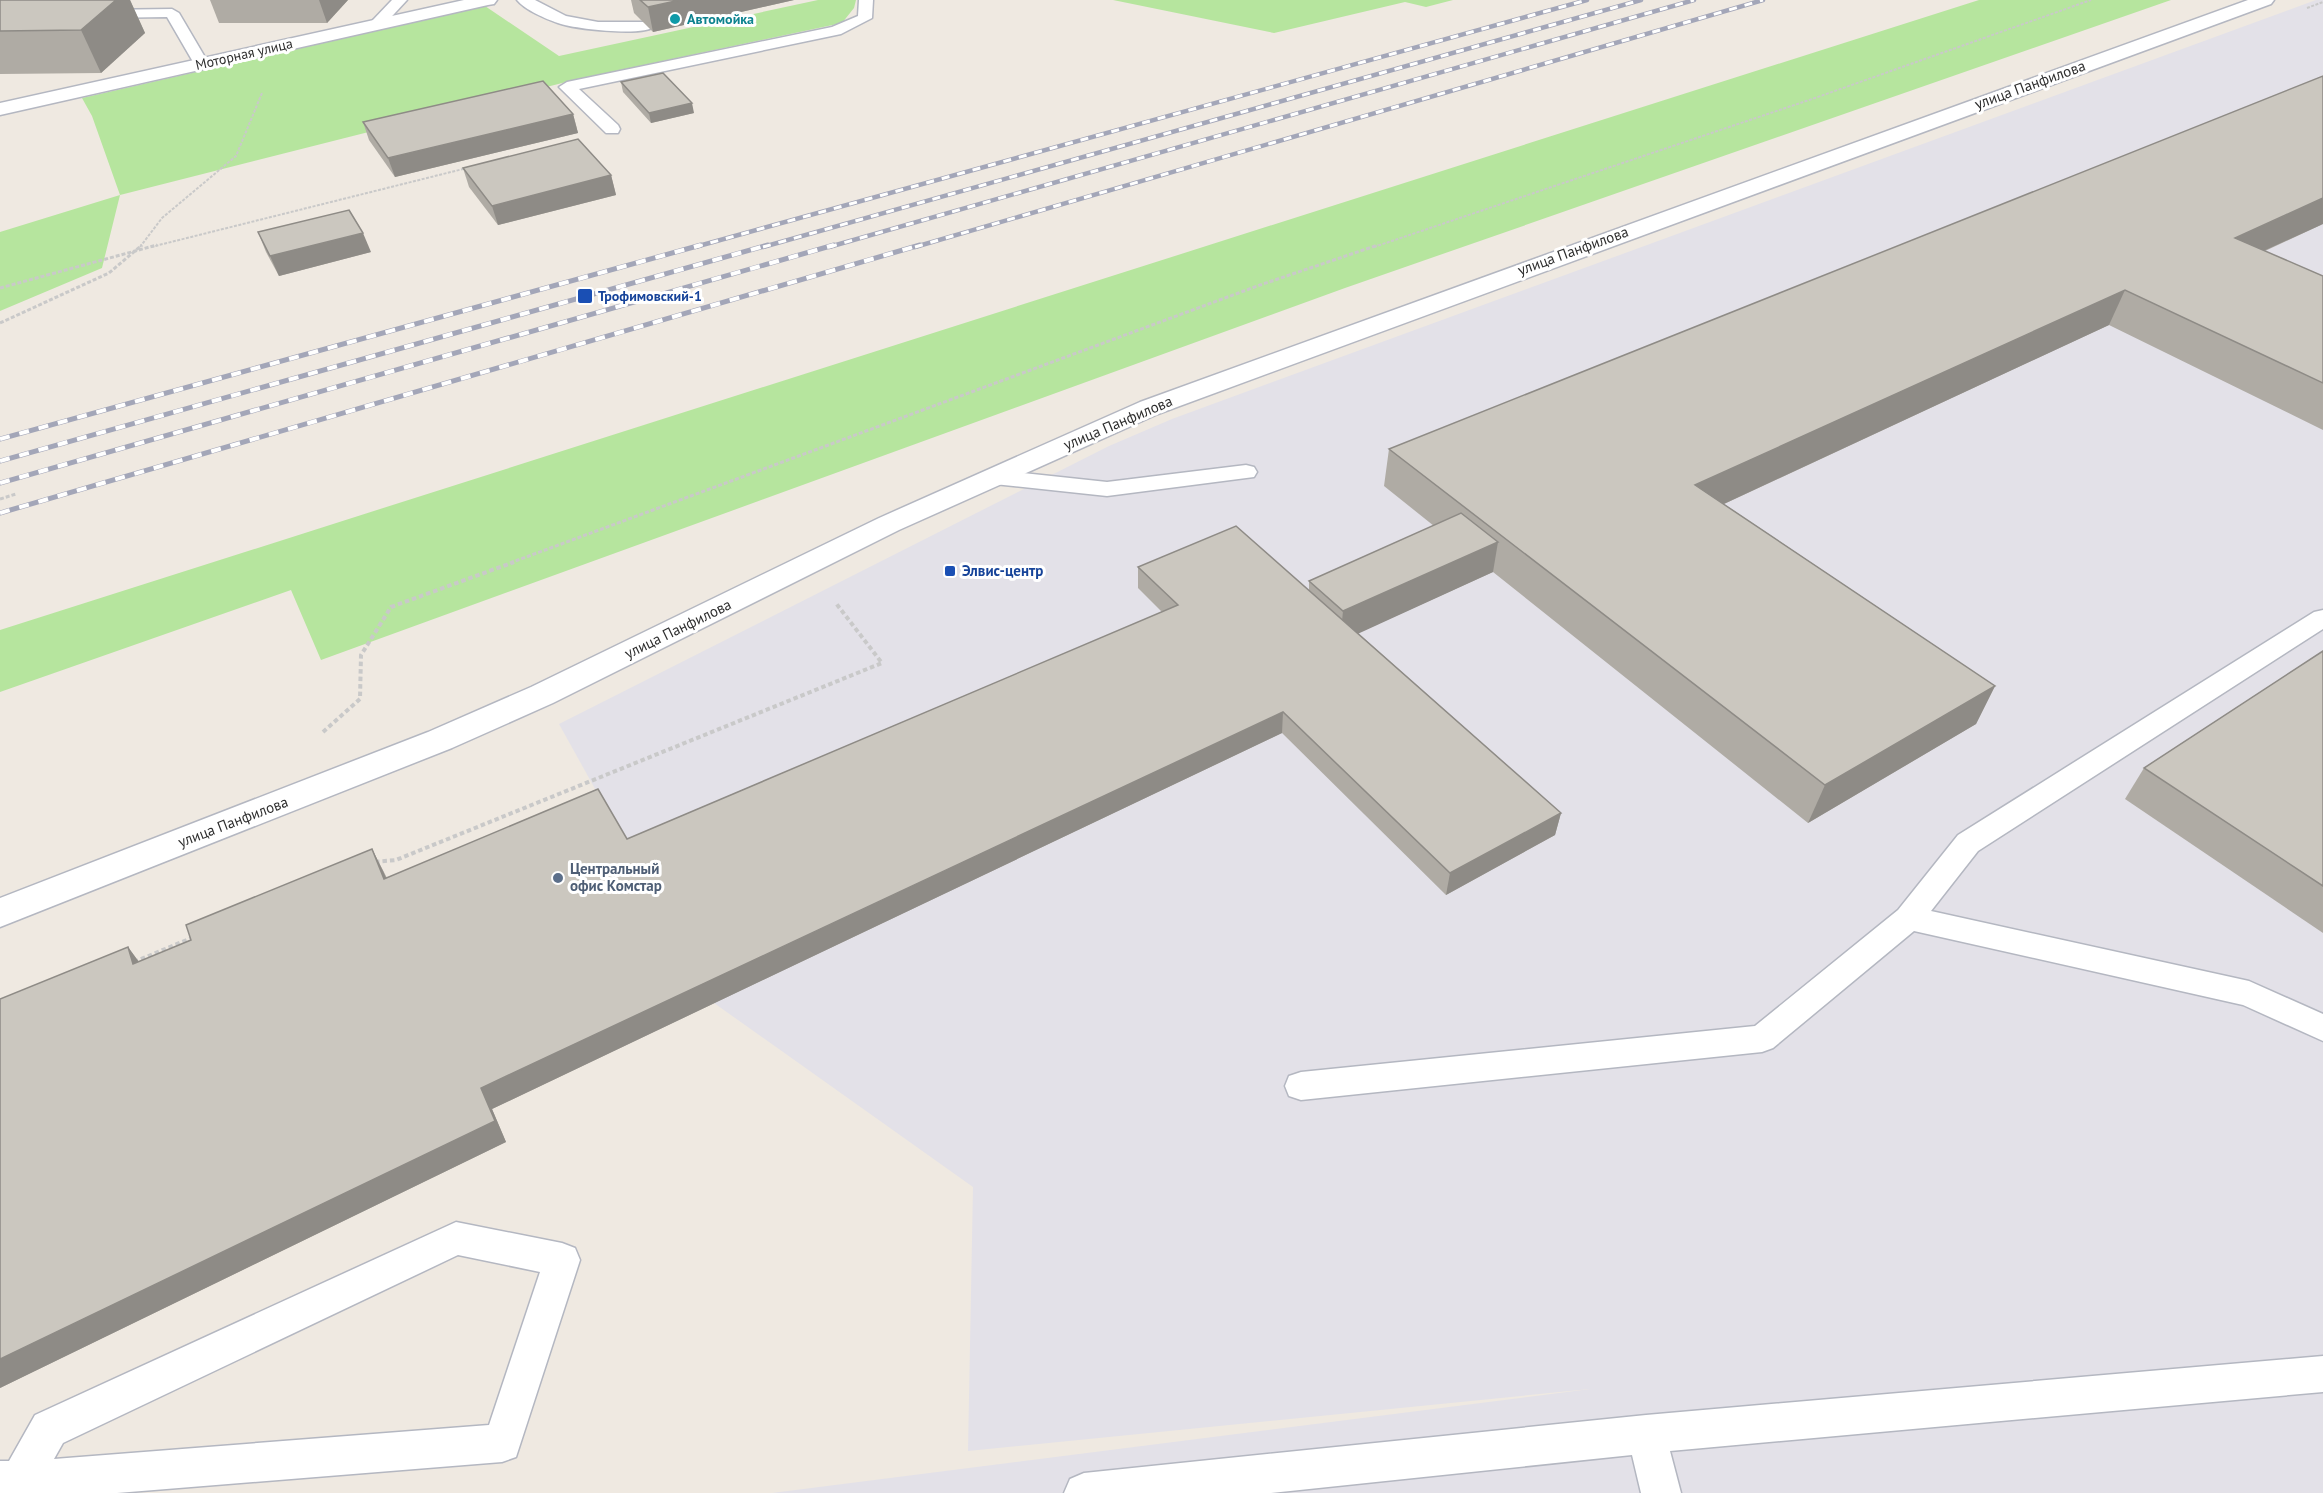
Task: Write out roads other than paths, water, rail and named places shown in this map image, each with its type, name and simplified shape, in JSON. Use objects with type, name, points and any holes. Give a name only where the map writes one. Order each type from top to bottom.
[{"type":"main road","name":"Моторная улица","points":[[0,108],[488,0]]},
{"type":"main road","name":"улица Панфилова","points":[[0,912],[440,740],[542,695],[889,524],[1149,408],[2265,0]]},
{"type":"lane","points":[[376,24],[400,0]]},
{"type":"lane","points":[[524,0],[562,20],[598,26],[648,26]]},
{"type":"lane","points":[[612,129],[567,87],[836,32],[865,18],[866,0]]},
{"type":"lane","points":[[80,14],[172,13],[201,64]]},
{"type":"lane","points":[[993,477],[1107,489],[1246,472]]},
{"type":"lane","points":[[1301,1086],[1762,1039],[1909,918],[1968,843],[2323,618]]},
{"type":"lane","points":[[1909,918],[2249,994],[2323,1028]]},
{"type":"lane","points":[[456,1238],[562,1260],[502,1443],[10,1481],[49,1429],[456,1238]]},
{"type":"lane","points":[[1084,1493],[1646,1434],[2323,1374]]},
{"type":"lane","points":[[1646,1434],[1661,1493]]},
{"type":"railway","points":[[695,247],[1587,0]]},
{"type":"railway","points":[[763,247],[1641,0]]},
{"type":"railway","points":[[829,247],[1694,0]]},
{"type":"railway","points":[[915,247],[1763,0]]},
{"type":"railway","points":[[0,439],[701,245]]},
{"type":"railway","points":[[0,461],[768,245]]},
{"type":"railway","points":[[0,483],[834,245]]},
{"type":"railway","points":[[0,513],[920,245]]},
{"type":"place","name":"Автомойка","points":[[675,19]]},
{"type":"place","name":"Трофимовский-1","points":[[585,296]]},
{"type":"place","name":"Элвис-центр","points":[[950,571]]},
{"type":"place","name":"Центральный офис Комстар","points":[[558,878]]}]
